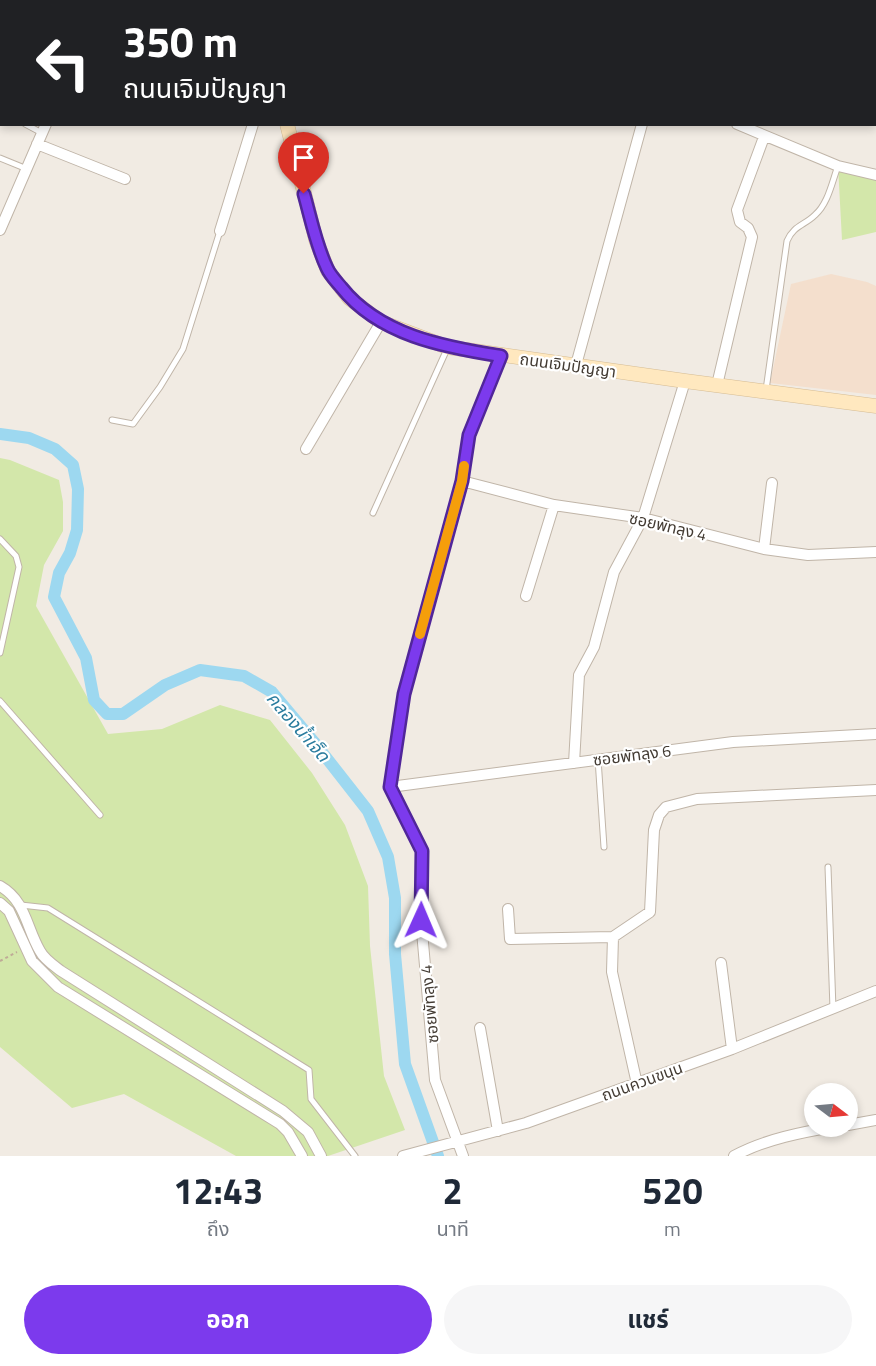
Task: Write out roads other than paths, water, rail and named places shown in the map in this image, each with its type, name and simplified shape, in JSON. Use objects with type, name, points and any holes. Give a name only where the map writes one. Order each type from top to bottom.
[{"type":"street","points":[[220,231],[252,126]]},
{"type":"street","name":"ถนนเจิมปัญญา","points":[[288,126],[316,240],[328,271],[349,298],[381,322],[447,347],[876,406]]},
{"type":"street","points":[[576,365],[641,126]]},
{"type":"street","points":[[741,126],[838,166],[876,175]]},
{"type":"street","points":[[0,230],[44,129]]},
{"type":"street","points":[[717,385],[752,237],[748,228],[740,222],[737,210],[764,137]]},
{"type":"street","points":[[37,144],[125,179]]},
{"type":"street","points":[[306,449],[381,322]]},
{"type":"street","points":[[390,787],[404,694],[462,481],[469,435],[501,356]]},
{"type":"street","points":[[574,763],[579,675],[594,647],[614,572],[643,518],[685,381]]},
{"type":"street","name":"ซอยพัทลุง 4","points":[[462,481],[554,505],[643,518],[764,549],[808,555],[876,552]]},
{"type":"street","points":[[764,549],[772,483]]},
{"type":"street","points":[[526,596],[554,505]]},
{"type":"street","name":"ซอยพัทลุง 6","points":[[390,787],[733,742],[876,734]]},
{"type":"street","name":"ซอยพัทลุง 4","points":[[390,787],[422,851],[421,920],[435,1080],[464,1156]]},
{"type":"street","points":[[508,909],[510,939],[613,937],[650,912],[654,830],[659,815],[666,807],[697,799],[876,790]]},
{"type":"street","points":[[0,886],[10,892],[21,905],[40,952],[48,961],[60,971],[287,1115],[308,1132],[321,1156]]},
{"type":"street","points":[[0,903],[9,911],[32,961],[47,978],[116,1024],[280,1124],[288,1132],[302,1156]]},
{"type":"street","points":[[613,937],[612,972],[637,1084]]},
{"type":"street","points":[[24,947],[36,943]]},
{"type":"street","points":[[721,963],[732,1048]]},
{"type":"street","name":"ถนนควนขนุน","points":[[406,1155],[498,1131],[637,1084],[876,991]]},
{"type":"street","points":[[116,1024],[122,1010]]},
{"type":"street","points":[[480,1028],[498,1131]]},
{"type":"street","points":[[280,1124],[287,1115]]},
{"type":"street","points":[[858,1123],[876,1120]]},
{"type":"street","points":[[734,1156],[749,1147],[804,1133]]},
{"type":"lane","points":[[0,158],[27,169]]},
{"type":"lane","points":[[765,392],[787,241],[790,232],[815,216],[822,206],[838,166]]},
{"type":"lane","points":[[112,420],[133,424],[160,387],[183,349],[220,231]]},
{"type":"lane","points":[[373,513],[447,347]]},
{"type":"lane","points":[[0,539],[16,556],[20,567],[0,653]]},
{"type":"lane","points":[[0,701],[100,815]]},
{"type":"lane","points":[[598,759],[604,848]]},
{"type":"lane","points":[[828,867],[834,1009]]},
{"type":"lane","points":[[21,905],[48,908],[309,1070],[311,1099],[355,1156]]},
{"type":"waterway","name":"คลองน้ำเจ็ด","points":[[0,434],[29,438],[55,449],[73,465],[78,489],[77,530],[70,553],[59,573],[54,597],[86,658],[94,700],[107,714],[123,714],[165,685],[200,670],[244,676],[272,692],[368,811],[388,857],[395,898],[395,954],[405,1064],[438,1156]]}]
